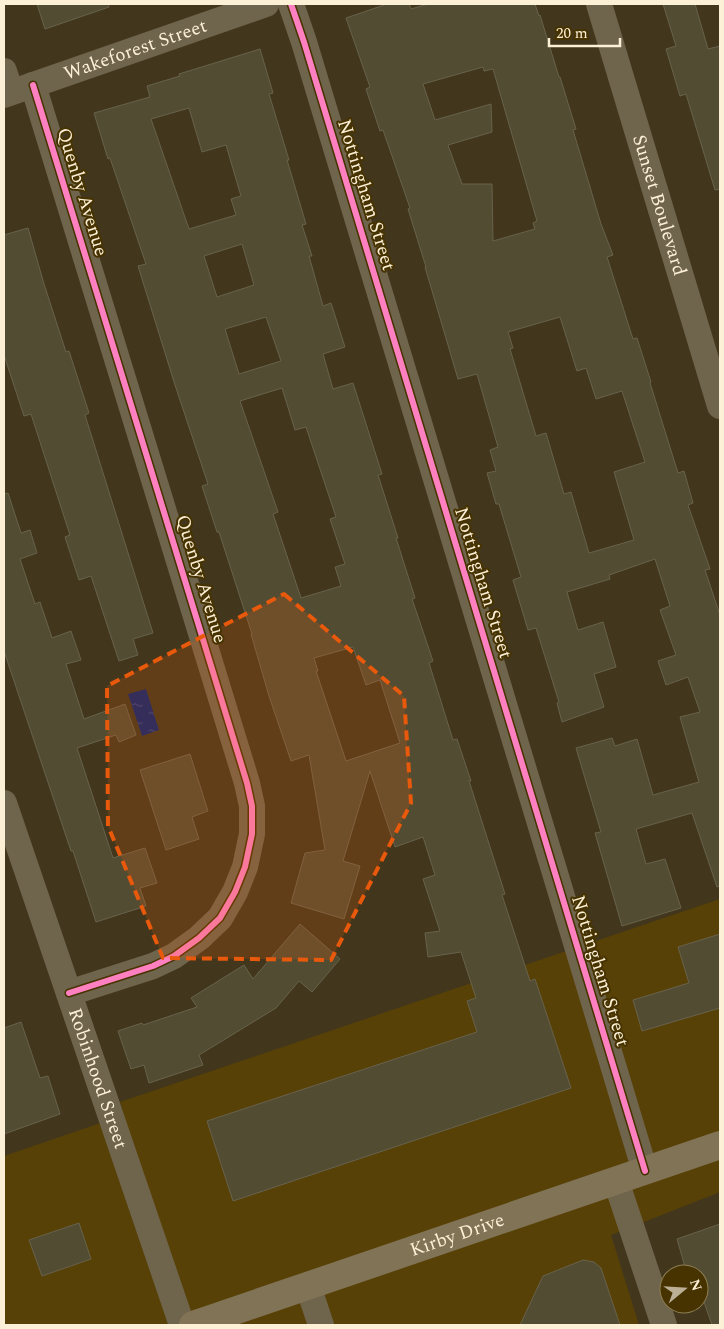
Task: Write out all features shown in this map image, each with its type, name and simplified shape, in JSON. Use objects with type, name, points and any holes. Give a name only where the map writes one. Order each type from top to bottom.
[{"type":"main road","name":"Kirby Drive","points":[[193,1325],[720,1146]]},
{"type":"street","name":"Wakeforest Street","points":[[13,86],[266,4]]},
{"type":"street","name":"Nottingham Street","points":[[291,4],[310,61],[645,1171]]},
{"type":"street","name":"Sunset Boulevard","points":[[599,4],[720,406]]},
{"type":"street","name":"Quenby Avenue","points":[[13,86],[248,783],[252,806],[252,834],[245,866],[235,892],[220,918],[199,938],[174,956],[152,966],[69,993]]},
{"type":"street","name":"Robinhood Street","points":[[4,803],[182,1325]]},
{"type":"street","points":[[616,1181],[664,1325]]},
{"type":"street","points":[[308,1286],[322,1325]]},
{"type":"highlighted area","points":[[284,594],[404,696],[411,803],[331,960],[163,958],[108,826],[107,686]]},
{"type":"shaded area","points":[[720,899],[720,1192],[611,1235],[639,1325],[4,1325],[4,1156],[124,1115],[120,1102]]},
{"type":"water","points":[[146,689],[159,730],[142,736],[128,694]]},
{"type":"building","points":[[37,4],[108,4],[109,7],[45,29]]},
{"type":"building","points":[[387,4],[409,4],[411,9],[428,4],[535,4],[540,15],[576,129],[573,130],[601,224],[613,255],[607,257],[633,339],[637,338],[678,473],[684,471],[693,503],[688,505],[710,569],[705,570],[720,615],[720,886],[717,887],[692,813],[636,829],[646,864],[665,859],[681,908],[622,926],[595,833],[601,832],[576,748],[612,738],[615,746],[637,739],[653,795],[699,782],[680,717],[700,712],[688,677],[666,685],[658,661],[676,655],[660,610],[670,606],[655,559],[609,575],[610,579],[567,592],[578,630],[603,622],[616,667],[594,674],[604,707],[562,722],[557,703],[559,702],[536,628],[528,630],[513,580],[521,577],[499,504],[496,504],[487,473],[496,471],[490,450],[498,447],[477,374],[458,379],[408,209],[410,208],[383,130],[380,131],[366,89],[370,87],[346,18]],"holes":[[[483,67],[484,71],[493,69],[537,221],[533,223],[535,229],[493,241],[492,184],[462,184],[448,145],[492,132],[491,104],[435,120],[423,84]],[[560,317],[577,371],[586,368],[596,399],[622,391],[645,462],[614,472],[634,540],[589,553],[571,492],[564,494],[546,433],[536,436],[510,349],[513,348],[508,332]]]},
{"type":"building","points":[[663,4],[695,4],[708,49],[720,46],[720,189],[715,190],[686,94],[680,96],[666,49],[676,46]]},
{"type":"building","points":[[260,49],[273,93],[269,94],[306,224],[302,225],[312,256],[309,256],[323,306],[331,303],[345,347],[323,354],[333,389],[353,383],[382,474],[378,475],[415,598],[412,599],[433,661],[429,663],[453,740],[457,739],[471,781],[469,781],[505,894],[502,895],[530,981],[535,979],[571,1088],[233,1201],[207,1121],[477,1032],[467,1001],[476,998],[461,952],[428,957],[425,933],[440,931],[423,879],[435,875],[423,837],[395,847],[370,771],[343,861],[360,866],[344,919],[291,903],[305,853],[325,850],[309,755],[291,761],[269,696],[252,634],[202,486],[208,484],[138,266],[146,264],[110,158],[108,159],[94,113],[150,97],[147,86],[180,76],[179,74]],"holes":[[[189,108],[202,152],[226,145],[241,196],[231,199],[236,215],[189,229],[151,119]],[[242,244],[254,285],[217,297],[204,256]],[[266,317],[281,361],[239,374],[225,329]],[[282,388],[295,430],[306,427],[336,517],[330,519],[345,564],[335,567],[341,586],[301,598],[273,514],[278,512],[240,401]],[[353,647],[366,685],[380,680],[400,743],[346,761],[316,671],[318,671],[314,658]]]},
{"type":"building","points":[[28,228],[66,352],[69,351],[89,413],[85,415],[153,633],[133,639],[138,655],[119,661],[91,576],[79,580],[65,537],[70,535],[31,414],[24,416],[4,355],[4,235]]},
{"type":"building","points":[[8,493],[21,533],[30,530],[37,553],[20,559],[35,604],[40,602],[52,638],[71,631],[81,660],[66,664],[84,719],[125,704],[136,735],[119,742],[116,735],[77,748],[113,858],[145,848],[157,883],[140,888],[146,906],[96,922],[4,651],[4,494]]},
{"type":"building","points":[[190,754],[208,811],[192,817],[199,839],[166,850],[140,770]]},
{"type":"building","points":[[300,924],[340,959],[312,992],[299,981],[276,1008],[199,1055],[203,1065],[149,1083],[144,1065],[131,1069],[118,1031],[142,1023],[143,1025],[197,1007],[191,998],[244,965],[253,979]]},
{"type":"building","points":[[720,934],[720,1008],[642,1031],[633,1000],[689,983],[678,947]]},
{"type":"building","points":[[21,1022],[40,1078],[48,1076],[60,1114],[4,1134],[4,1028]]},
{"type":"building","points":[[79,1223],[91,1259],[42,1276],[29,1240]]},
{"type":"building","points":[[720,1224],[720,1325],[712,1325],[708,1314],[709,1264],[684,1264],[677,1239]]},
{"type":"building","points":[[583,1260],[594,1262],[601,1268],[620,1325],[520,1325],[543,1276]]},
{"type":"cycle path","points":[[291,4],[645,1171]]},
{"type":"cycle path","points":[[33,85],[247,783],[252,806],[252,834],[245,867],[235,892],[220,918],[199,938],[174,956],[153,966],[69,993]]}]
